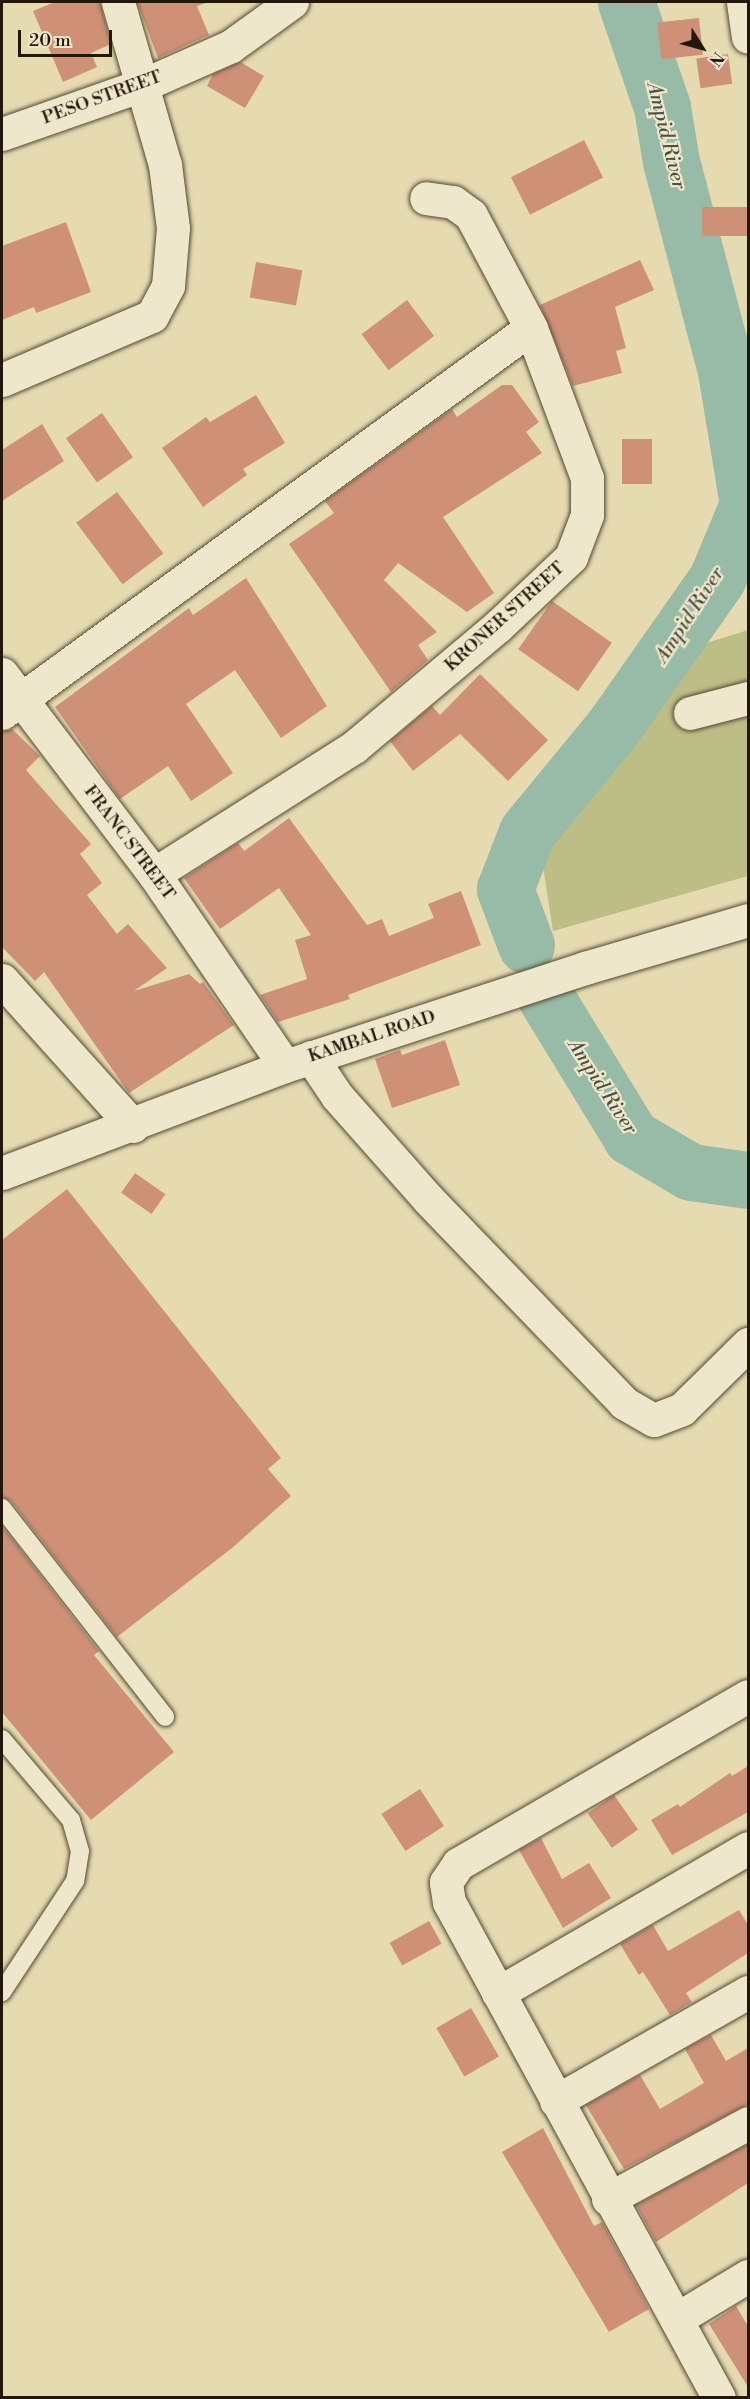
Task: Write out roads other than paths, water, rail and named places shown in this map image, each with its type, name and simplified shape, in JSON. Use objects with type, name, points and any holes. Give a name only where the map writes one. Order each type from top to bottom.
[{"type":"street","points":[[2,380],[130,327],[152,316],[163,300],[173,228],[165,165],[145,84],[118,2]]},
{"type":"street","name":"PESO STREET","points":[[2,135],[145,84],[231,46],[292,2]]},
{"type":"street","name":"KRONER STREET","points":[[154,874],[354,747],[497,627],[571,557],[587,515],[587,478],[531,328],[471,216],[453,202],[426,198]]},
{"type":"street","points":[[7,695],[531,328]]},
{"type":"street","name":"FRANC STREET","points":[[7,695],[154,874],[252,1016],[337,1096],[429,1199],[624,1403],[654,1420],[682,1409],[748,1344]]},
{"type":"street","points":[[690,713],[748,698]]},
{"type":"street","name":"KAMBAL ROAD","points":[[2,1173],[133,1126],[298,1061],[585,968],[748,920]]},
{"type":"street","points":[[2,980],[133,1126]]},
{"type":"street","points":[[720,2397],[678,2318],[608,2199],[449,1902],[446,1882],[458,1864],[748,1696]]},
{"type":"street","points":[[498,1994],[748,1848]]},
{"type":"street","points":[[556,2101],[748,1992]]},
{"type":"street","points":[[608,2199],[748,2123]]},
{"type":"street","points":[[678,2318],[748,2276]]},
{"type":"lane","points":[[2,1508],[165,1717]]},
{"type":"lane","points":[[2,1739],[71,1820],[80,1851],[75,1881],[2,1992]]},
{"type":"waterway","name":"Ampid River","points":[[526,945],[505,889],[527,832],[614,726],[717,579],[748,504],[726,371],[671,162],[662,107],[626,2]]},
{"type":"waterway","name":"Ampid River","points":[[542,991],[631,1137],[691,1172],[748,1180]]}]
